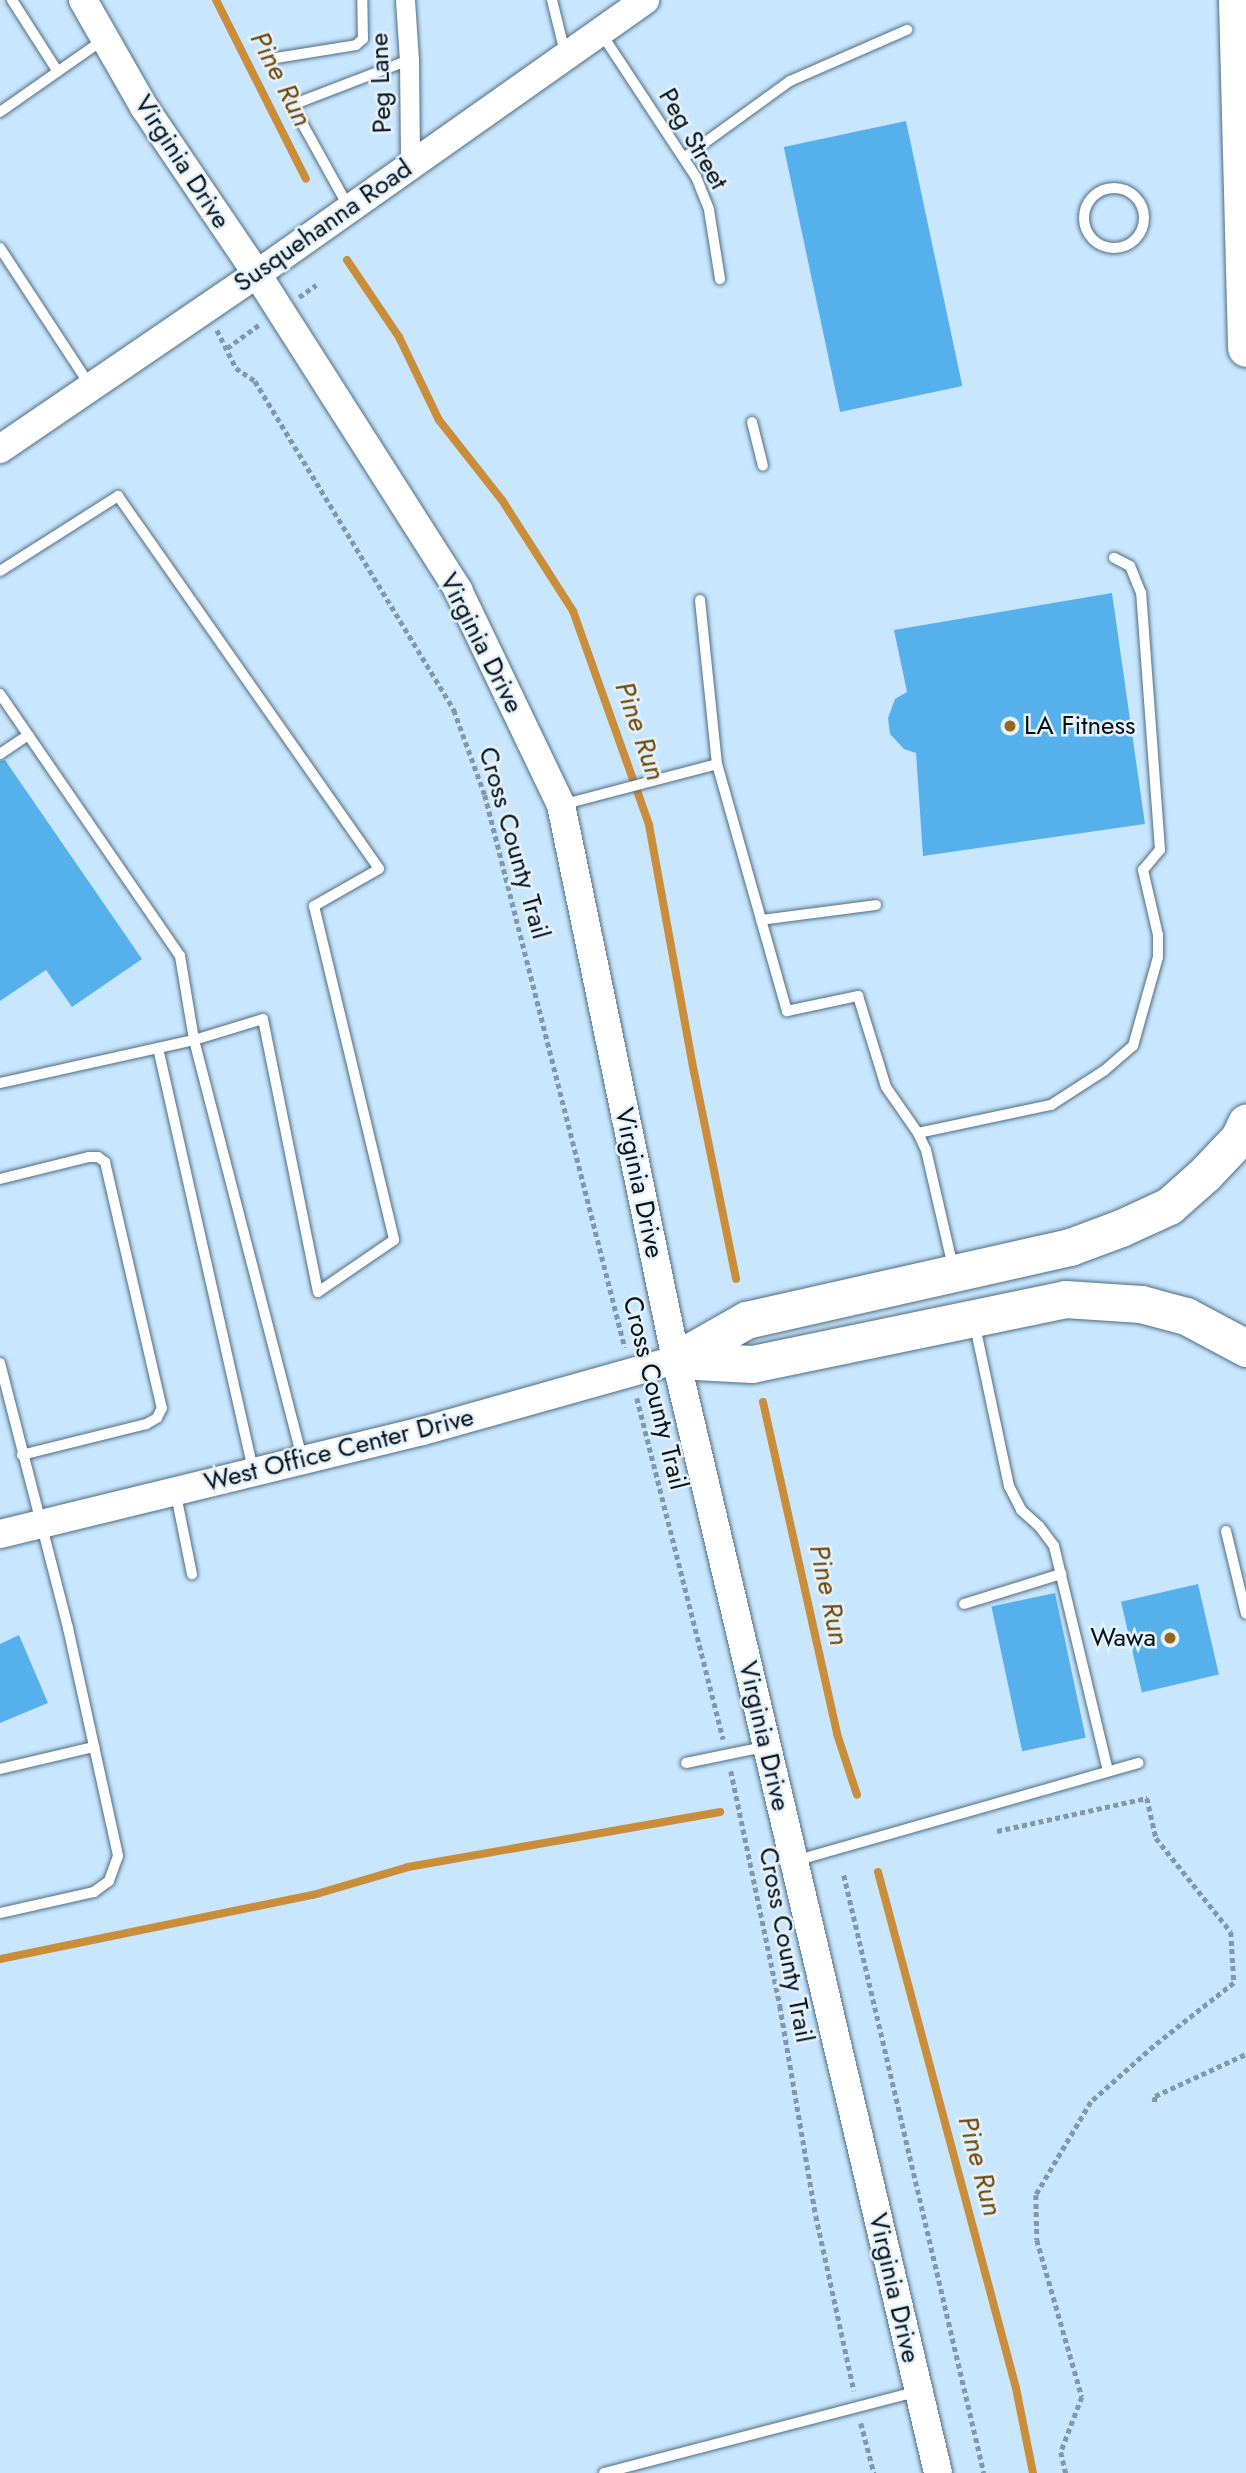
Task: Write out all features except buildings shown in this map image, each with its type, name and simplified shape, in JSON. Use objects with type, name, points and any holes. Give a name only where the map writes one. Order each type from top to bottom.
[{"type":"highway","points":[[1237,0],[1246,348]]},
{"type":"highway","points":[[676,1360],[746,1320],[1070,1247],[1169,1206],[1214,1165],[1239,1138],[1246,1124]]},
{"type":"highway","points":[[676,1360],[752,1364],[1065,1300],[1141,1304],[1186,1316],[1246,1348]]},
{"type":"main road","name":"Virginia Drive","points":[[83,0],[144,107],[257,274],[458,590],[561,805],[676,1360],[938,2473]]},
{"type":"main road","name":"Susquehanna Road","points":[[0,449],[257,274],[645,0]]},
{"type":"main road","name":"West Office Center Drive","points":[[0,1534],[423,1431],[676,1360]]},
{"type":"street","name":"Peg Lane","points":[[405,0],[409,60],[410,164]]},
{"type":"lane","points":[[12,0],[58,72]]},
{"type":"lane","points":[[270,59],[356,44],[363,39],[362,0]]},
{"type":"lane","points":[[552,0],[566,57]]},
{"type":"lane","points":[[685,157],[790,81],[907,30]]},
{"type":"lane","name":"Peg Street","points":[[601,33],[685,157],[709,210],[720,279]]},
{"type":"lane","points":[[0,112],[105,39]]},
{"type":"lane","points":[[349,208],[292,105],[409,60]]},
{"type":"lane","points":[[1113,187],[1135,196],[1144,217],[1136,239],[1115,248],[1093,240],[1083,219],[1092,197],[1113,187]]},
{"type":"lane","points":[[0,248],[91,387]]},
{"type":"lane","points":[[752,422],[763,466]]},
{"type":"lane","points":[[0,571],[118,496],[379,869],[314,906],[394,1240],[318,1292],[263,1018],[194,1040],[0,1083]]},
{"type":"lane","points":[[918,1133],[1051,1105],[1105,1070],[1133,1046],[1158,957],[1158,935],[1143,870],[1160,850],[1141,593],[1130,566],[1114,558]]},
{"type":"lane","points":[[700,600],[716,764],[788,1011],[858,996],[886,1087],[918,1133],[926,1150],[954,1273]]},
{"type":"lane","points":[[0,694],[180,956],[194,1040],[303,1460]]},
{"type":"lane","points":[[0,754],[28,735]]},
{"type":"lane","points":[[561,805],[716,764]]},
{"type":"lane","points":[[761,920],[876,905]]},
{"type":"lane","points":[[158,1048],[253,1472]]},
{"type":"lane","points":[[0,1179],[89,1157],[98,1157],[105,1162],[162,1408],[157,1418],[146,1424],[22,1455]]},
{"type":"lane","points":[[973,1319],[1009,1486],[1021,1510],[1039,1525],[1054,1546],[1108,1771]]},
{"type":"lane","points":[[0,1363],[118,1856],[114,1873],[94,1892],[0,1913]]},
{"type":"lane","points":[[175,1491],[192,1574]]},
{"type":"lane","points":[[1226,1531],[1246,1614]]},
{"type":"lane","points":[[964,1604],[1061,1574]]},
{"type":"lane","points":[[686,1763],[767,1746]]},
{"type":"lane","points":[[0,1769],[94,1747]]},
{"type":"lane","points":[[794,1861],[1138,1763]]},
{"type":"lane","points":[[604,2473],[858,2409],[918,2391]]},
{"type":"path","name":"Cross County Trail","points":[[204,308],[236,368],[255,382],[454,709],[485,795],[631,1371],[654,1474],[727,1754],[780,2006],[817,2216],[874,2473]]},
{"type":"path","points":[[997,1831],[1147,1798],[1156,1838],[1231,1932],[1234,1983],[1154,2046],[1091,2102],[1036,2195],[1037,2240],[1082,2397],[1061,2452],[1066,2473]]},
{"type":"path","points":[[844,1875],[984,2473]]},
{"type":"path","points":[[1154,2102],[1154,2096],[1246,2054]]},
{"type":"waterway","name":"Pine Run","points":[[216,0],[306,179]]},
{"type":"waterway","name":"Pine Run","points":[[347,260],[399,337],[439,420],[502,500],[573,611],[649,825],[694,1072],[736,1279]]},
{"type":"waterway","name":"Pine Run","points":[[763,1402],[837,1734],[857,1795]]},
{"type":"waterway","points":[[0,1959],[313,1895],[408,1867],[720,1812]]},
{"type":"waterway","name":"Pine Run","points":[[878,1872],[1016,2388],[1033,2473]]},
{"type":"place","name":"LA Fitness","points":[[1010,726]]},
{"type":"place","name":"Wawa","points":[[1170,1638]]}]
